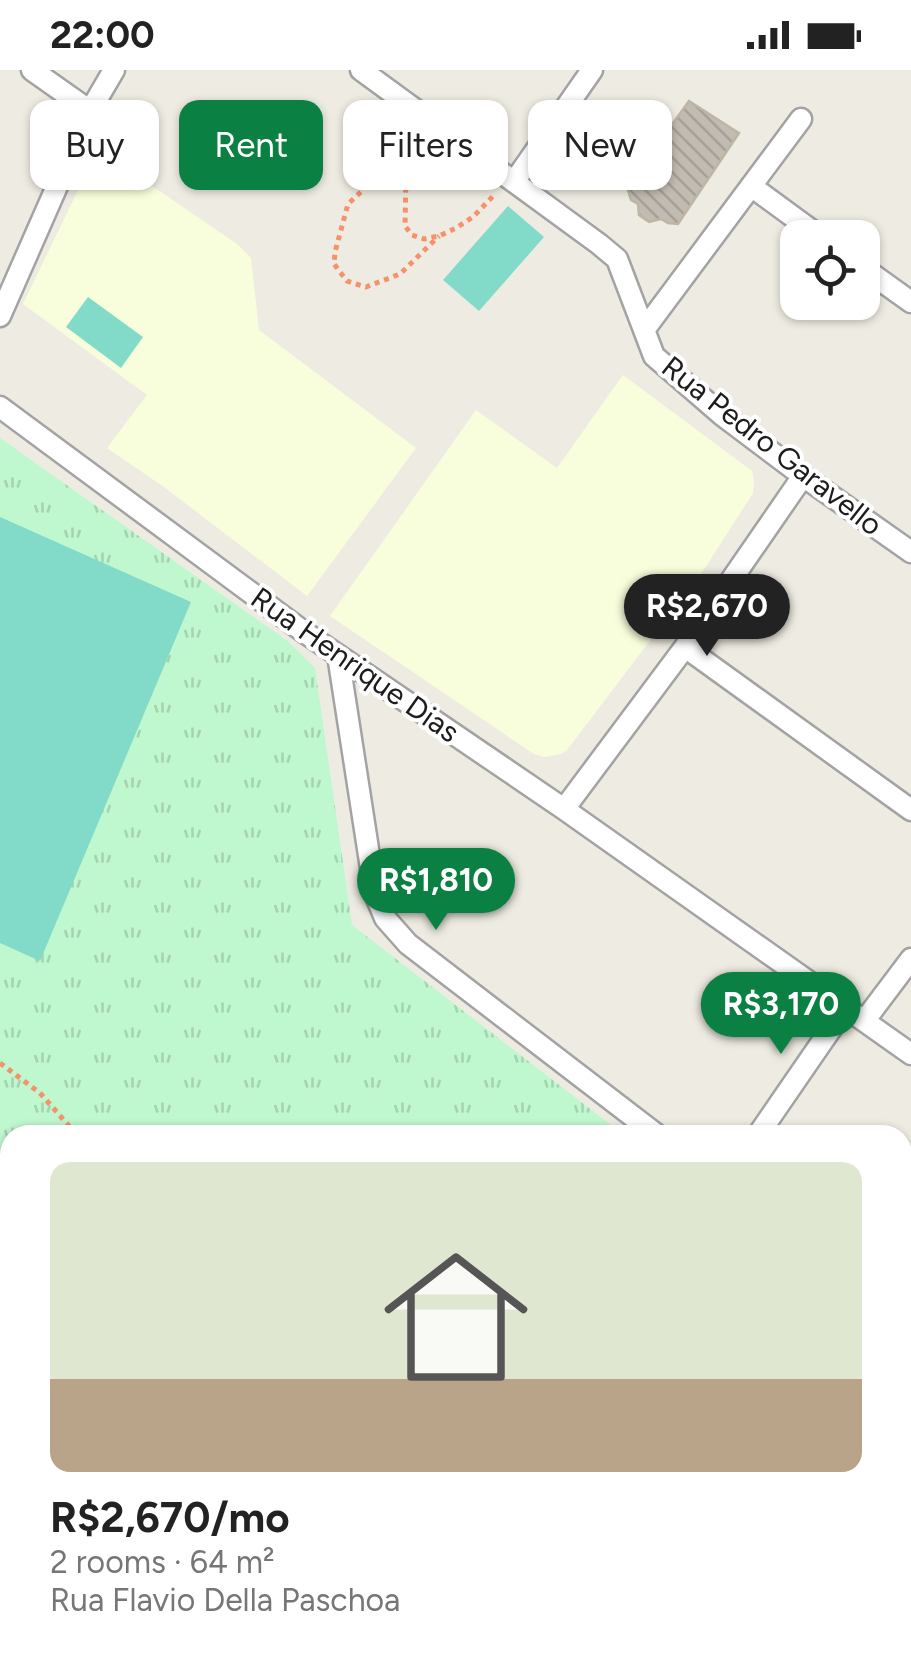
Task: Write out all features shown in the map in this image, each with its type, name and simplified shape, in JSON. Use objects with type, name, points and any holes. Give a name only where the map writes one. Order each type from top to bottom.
[{"type":"street","points":[[32,70],[73,100]]},
{"type":"street","points":[[97,100],[114,70]]},
{"type":"street","name":"Rua Pedro Garavello","points":[[361,70],[401,100]]},
{"type":"street","points":[[511,180],[592,70]]},
{"type":"street","points":[[644,330],[801,119]]},
{"type":"street","name":"Rua Pedro Garavello","points":[[508,178],[617,260],[654,356],[722,415],[911,552]]},
{"type":"street","points":[[751,186],[797,220]]},
{"type":"street","points":[[0,316],[56,190]]},
{"type":"street","points":[[880,280],[911,302]]},
{"type":"street","name":"Rua Henrique Dias","points":[[0,407],[338,655],[911,1054]]},
{"type":"street","points":[[564,809],[685,647],[803,476]]},
{"type":"street","points":[[685,647],[911,810]]},
{"type":"street","points":[[338,655],[375,894],[385,918],[408,944],[645,1125]]},
{"type":"street","points":[[865,1020],[911,959]]},
{"type":"street","points":[[765,1125],[846,1006]]},
{"type":"path","points":[[363,190],[348,204],[334,264],[347,281],[366,288],[400,274],[440,236],[473,217],[511,180]]},
{"type":"path","points":[[406,190],[405,226],[412,235],[424,239],[440,236]]},
{"type":"path","points":[[0,1063],[40,1093],[68,1125]]},
{"type":"shaded area","points":[[78,190],[158,190],[237,244],[251,258],[259,330],[416,448],[307,596],[107,448],[147,395],[23,304]]},
{"type":"shaded area","points":[[508,206],[544,237],[479,311],[443,280]]},
{"type":"shaded area","points":[[88,297],[143,337],[121,368],[66,327]]},
{"type":"shaded area","points":[[623,375],[752,471],[753,493],[705,568],[567,750],[545,757],[534,754],[330,616],[476,410],[557,468]]},
{"type":"shaded area","points":[[0,517],[191,602],[40,961],[0,943]]},
{"type":"green space","points":[[0,438],[289,642],[315,668],[352,925],[611,1125],[0,1125]]},
{"type":"building","points":[[689,101],[739,133],[678,224],[661,219],[649,222],[639,215],[638,204],[631,200],[628,190],[672,190],[672,125]]}]
